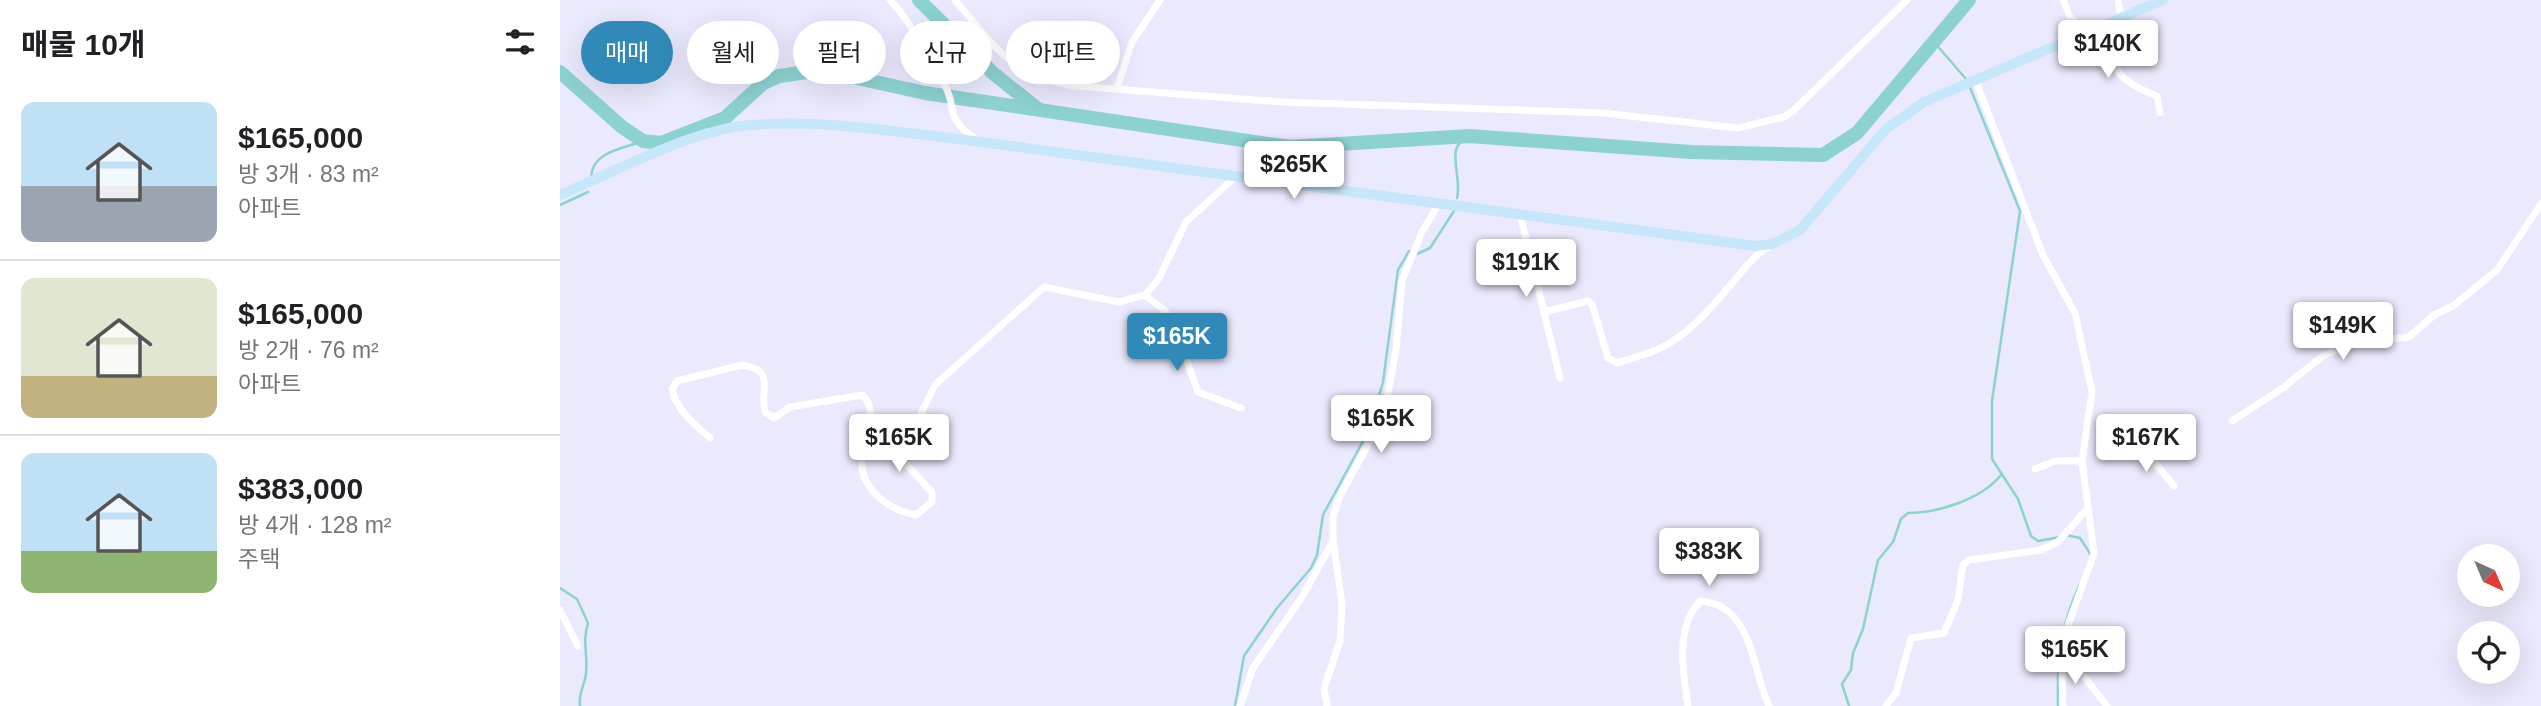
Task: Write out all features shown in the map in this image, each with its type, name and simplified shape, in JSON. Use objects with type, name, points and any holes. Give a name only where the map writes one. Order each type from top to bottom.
[{"type":"main road","points":[[560,195],[706,135],[733,127],[762,124],[853,127],[1440,202],[1756,246],[1772,244],[1793,235],[1813,217],[1886,129],[1924,102],[2163,0]]},
{"type":"street","points":[[890,0],[913,26],[928,62],[945,86],[950,111],[956,122],[979,142]]},
{"type":"street","points":[[955,0],[1015,67],[1053,82],[1282,102],[1592,112],[1749,127],[1784,117],[1793,111],[1907,0]]},
{"type":"street","points":[[1117,88],[1132,42],[1160,0]]},
{"type":"street","points":[[2063,0],[2069,15],[2084,33]]},
{"type":"street","points":[[2118,0],[2121,18]]},
{"type":"street","points":[[2101,26],[2114,66],[2131,86],[2157,96],[2161,113]]},
{"type":"street","points":[[1970,81],[2043,255],[2071,304],[2083,340],[2092,392],[2082,461],[2094,554],[2091,570],[2074,607],[2064,650],[2063,706]]},
{"type":"street","points":[[710,438],[690,420],[674,397],[672,389],[677,381],[742,365],[751,366],[762,374],[766,385],[763,406],[765,412],[774,418],[790,407],[862,396],[868,402],[870,412],[862,468],[877,496],[895,508],[916,515],[929,507],[933,496],[919,476],[901,458],[901,454],[916,426],[929,392],[950,369],[1044,287],[1119,302],[1145,295],[1158,279],[1186,222],[1235,177]]},
{"type":"street","points":[[1327,706],[1324,688],[1340,642],[1342,603],[1333,541],[1335,508],[1384,415],[1405,273],[1422,232],[1440,202]]},
{"type":"street","points":[[2232,421],[2283,388],[2324,355],[2351,344],[2409,337],[2434,315],[2453,306],[2497,270],[2541,204]]},
{"type":"street","points":[[1520,214],[1560,378]]},
{"type":"street","points":[[1544,312],[1588,301],[1592,304],[1608,358],[1617,363],[1657,350],[1675,340],[1702,316],[1758,254],[1772,244]]},
{"type":"street","points":[[1145,295],[1164,310],[1174,325],[1198,392],[1241,408]]},
{"type":"street","points":[[2157,452],[2155,463],[2174,486]]},
{"type":"street","points":[[2035,469],[2055,461],[2082,461]]},
{"type":"street","points":[[1886,706],[1896,693],[1912,638],[1944,633],[1958,600],[1963,565],[1969,560],[2040,550],[2058,542],[2087,509]]},
{"type":"street","points":[[1240,706],[1253,668],[1303,597],[1333,541]]},
{"type":"street","points":[[1688,706],[1682,647],[1693,609],[1700,601],[1710,602],[1723,610],[1749,638],[1756,658],[1759,686],[1769,706]]},
{"type":"street","points":[[560,610],[578,646]]},
{"type":"street","points":[[2064,650],[2107,706]]},
{"type":"waterway","points":[[919,0],[994,74],[1038,109]]},
{"type":"waterway","points":[[560,72],[622,127],[643,141],[661,143],[725,118],[762,84],[779,76],[821,70],[925,93],[1289,147],[1469,136],[1691,152],[1823,155],[1857,133],[1969,0]]},
{"type":"waterway","points":[[1934,42],[1966,79]]},
{"type":"waterway","points":[[1969,85],[2020,211],[1992,401],[1992,459],[2018,499],[2031,536],[2038,541],[2060,537]]},
{"type":"waterway","points":[[1457,198],[1455,155],[1461,141],[1469,136]]},
{"type":"waterway","points":[[591,178],[593,169],[602,157],[643,141]]},
{"type":"waterway","points":[[560,205],[588,192]]},
{"type":"waterway","points":[[1417,254],[1430,248],[1454,211]]},
{"type":"waterway","points":[[1235,706],[1244,656],[1277,608],[1311,568],[1317,555],[1323,515],[1370,428],[1383,382],[1398,270],[1409,251]]},
{"type":"waterway","points":[[1849,706],[1842,684],[1851,670],[1853,653],[1863,629],[1878,560],[1893,542],[1901,519],[1908,513],[1946,507],[1971,498],[1993,484],[2001,475]]},
{"type":"waterway","points":[[2066,535],[2080,538],[2091,555]]},
{"type":"waterway","points":[[2058,706],[2061,644],[2068,614],[2080,584]]},
{"type":"waterway","points":[[560,588],[577,599],[588,623],[585,636],[586,673],[580,706]]}]
